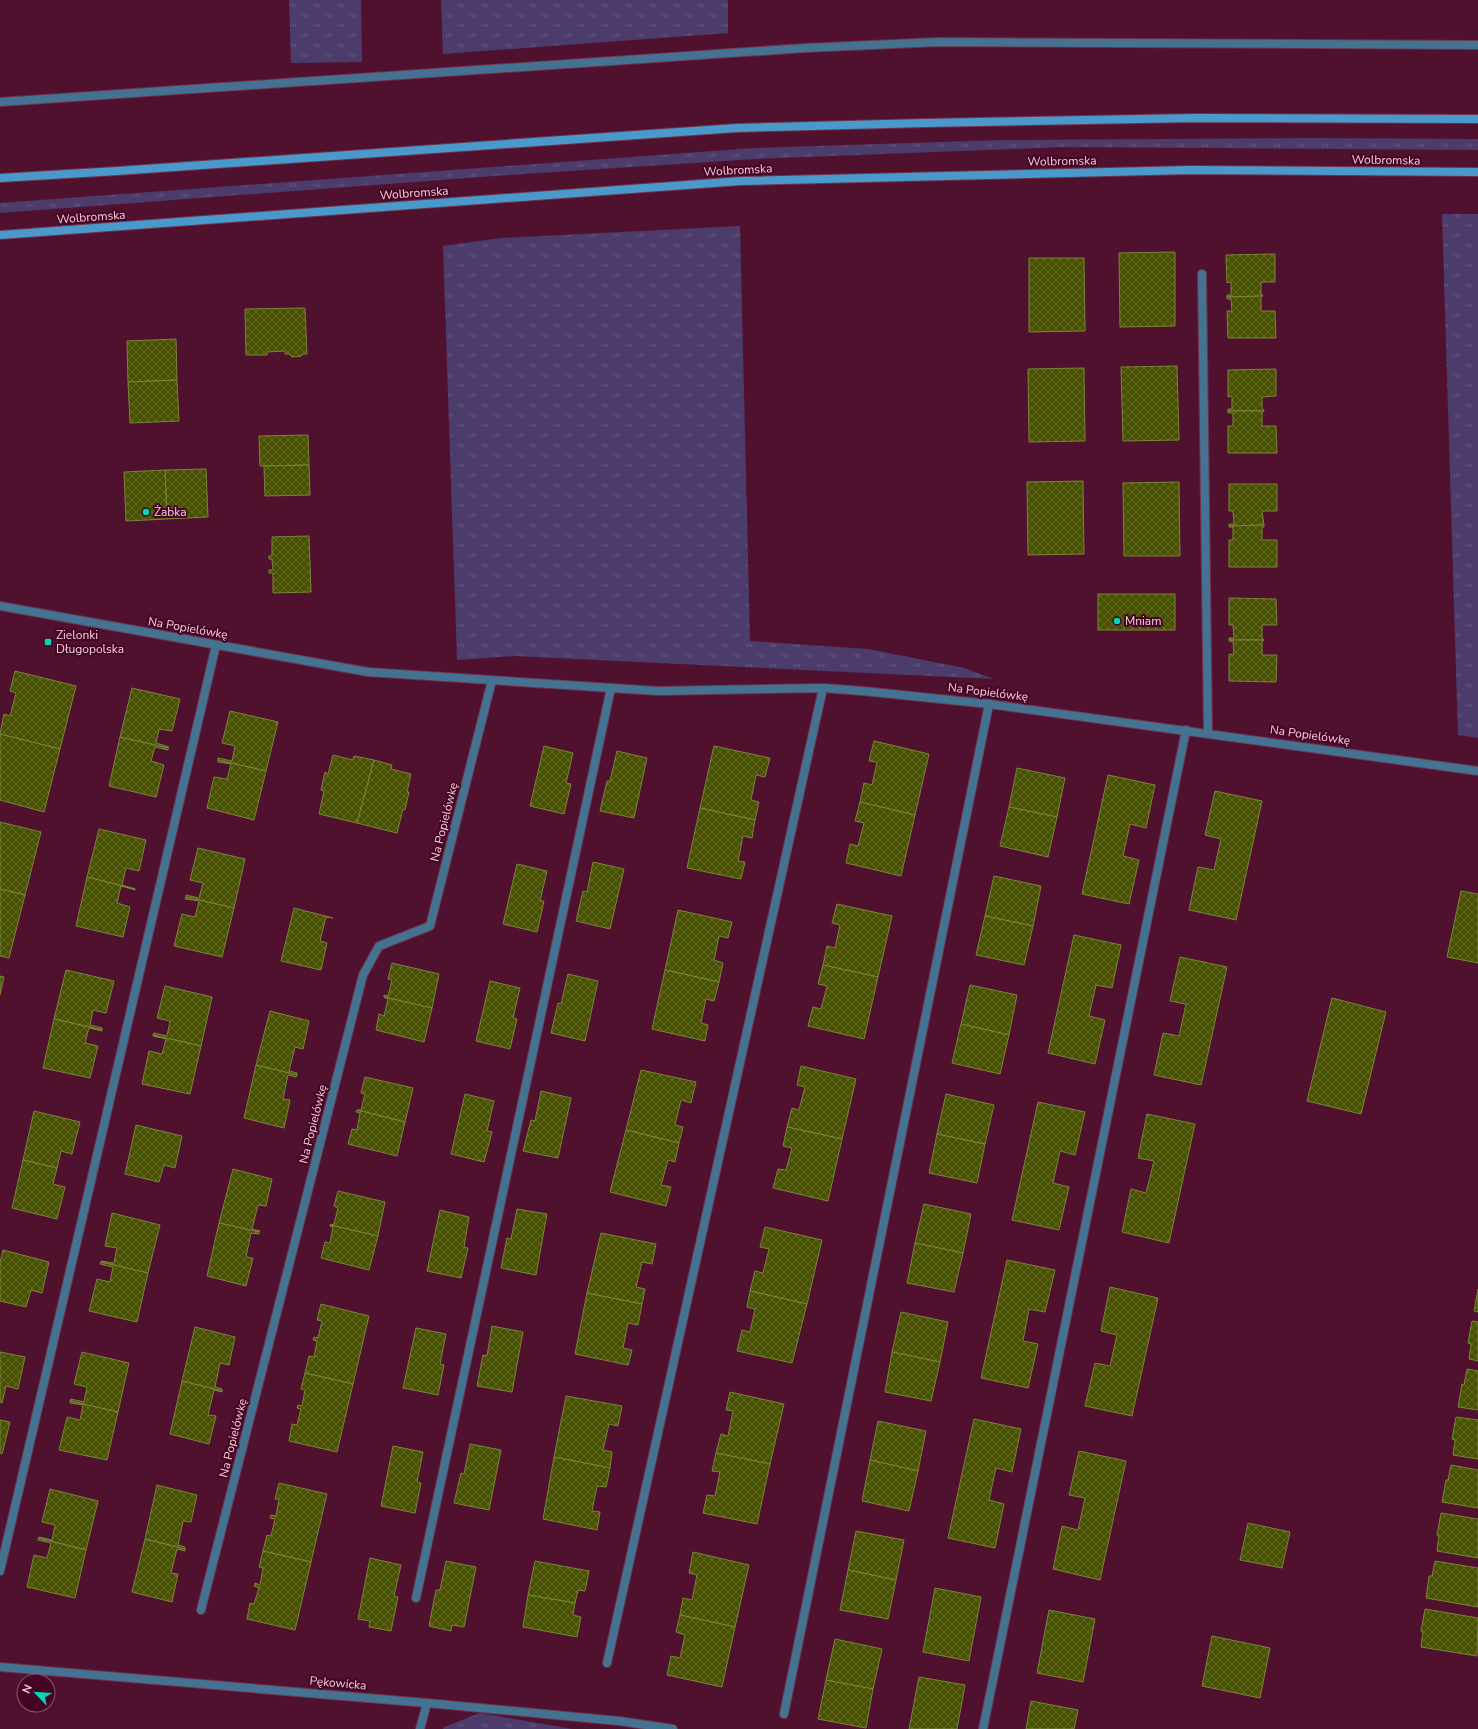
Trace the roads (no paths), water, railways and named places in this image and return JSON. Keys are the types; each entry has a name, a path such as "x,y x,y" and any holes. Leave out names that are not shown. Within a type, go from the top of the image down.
{"main road":[{"path":"0,178 737,128 1194,118 1478,119"},
{"name":"Wolbromska","path":"0,235 740,180 1190,170 1478,172"}],"street":[{"path":"0,102 805,48 938,42 1478,45"},
{"path":"1202,274 1208,733"},
{"name":"Na Popielówkę","path":"0,606 368,672 658,691 823,688 989,704 1478,771"},
{"path":"0,1571 216,645"},
{"name":"Na Popielówkę","path":"202,1610 363,975 379,946 430,926 492,680"},
{"path":"416,1598 611,688"},
{"path":"607,1663 823,688"},
{"path":"784,1714 989,704"},
{"path":"983,1729 1186,730"},
{"name":"Pękowicka","path":"0,1667 427,1703 620,1721 673,1729"},
{"path":"420,1729 427,1703"}],"place":[{"name":"Żabka","path":"146,512"},
{"name":"Mniam","path":"1117,621"},
{"name":"Zielonki Długopolska","path":"48,642"}]}
